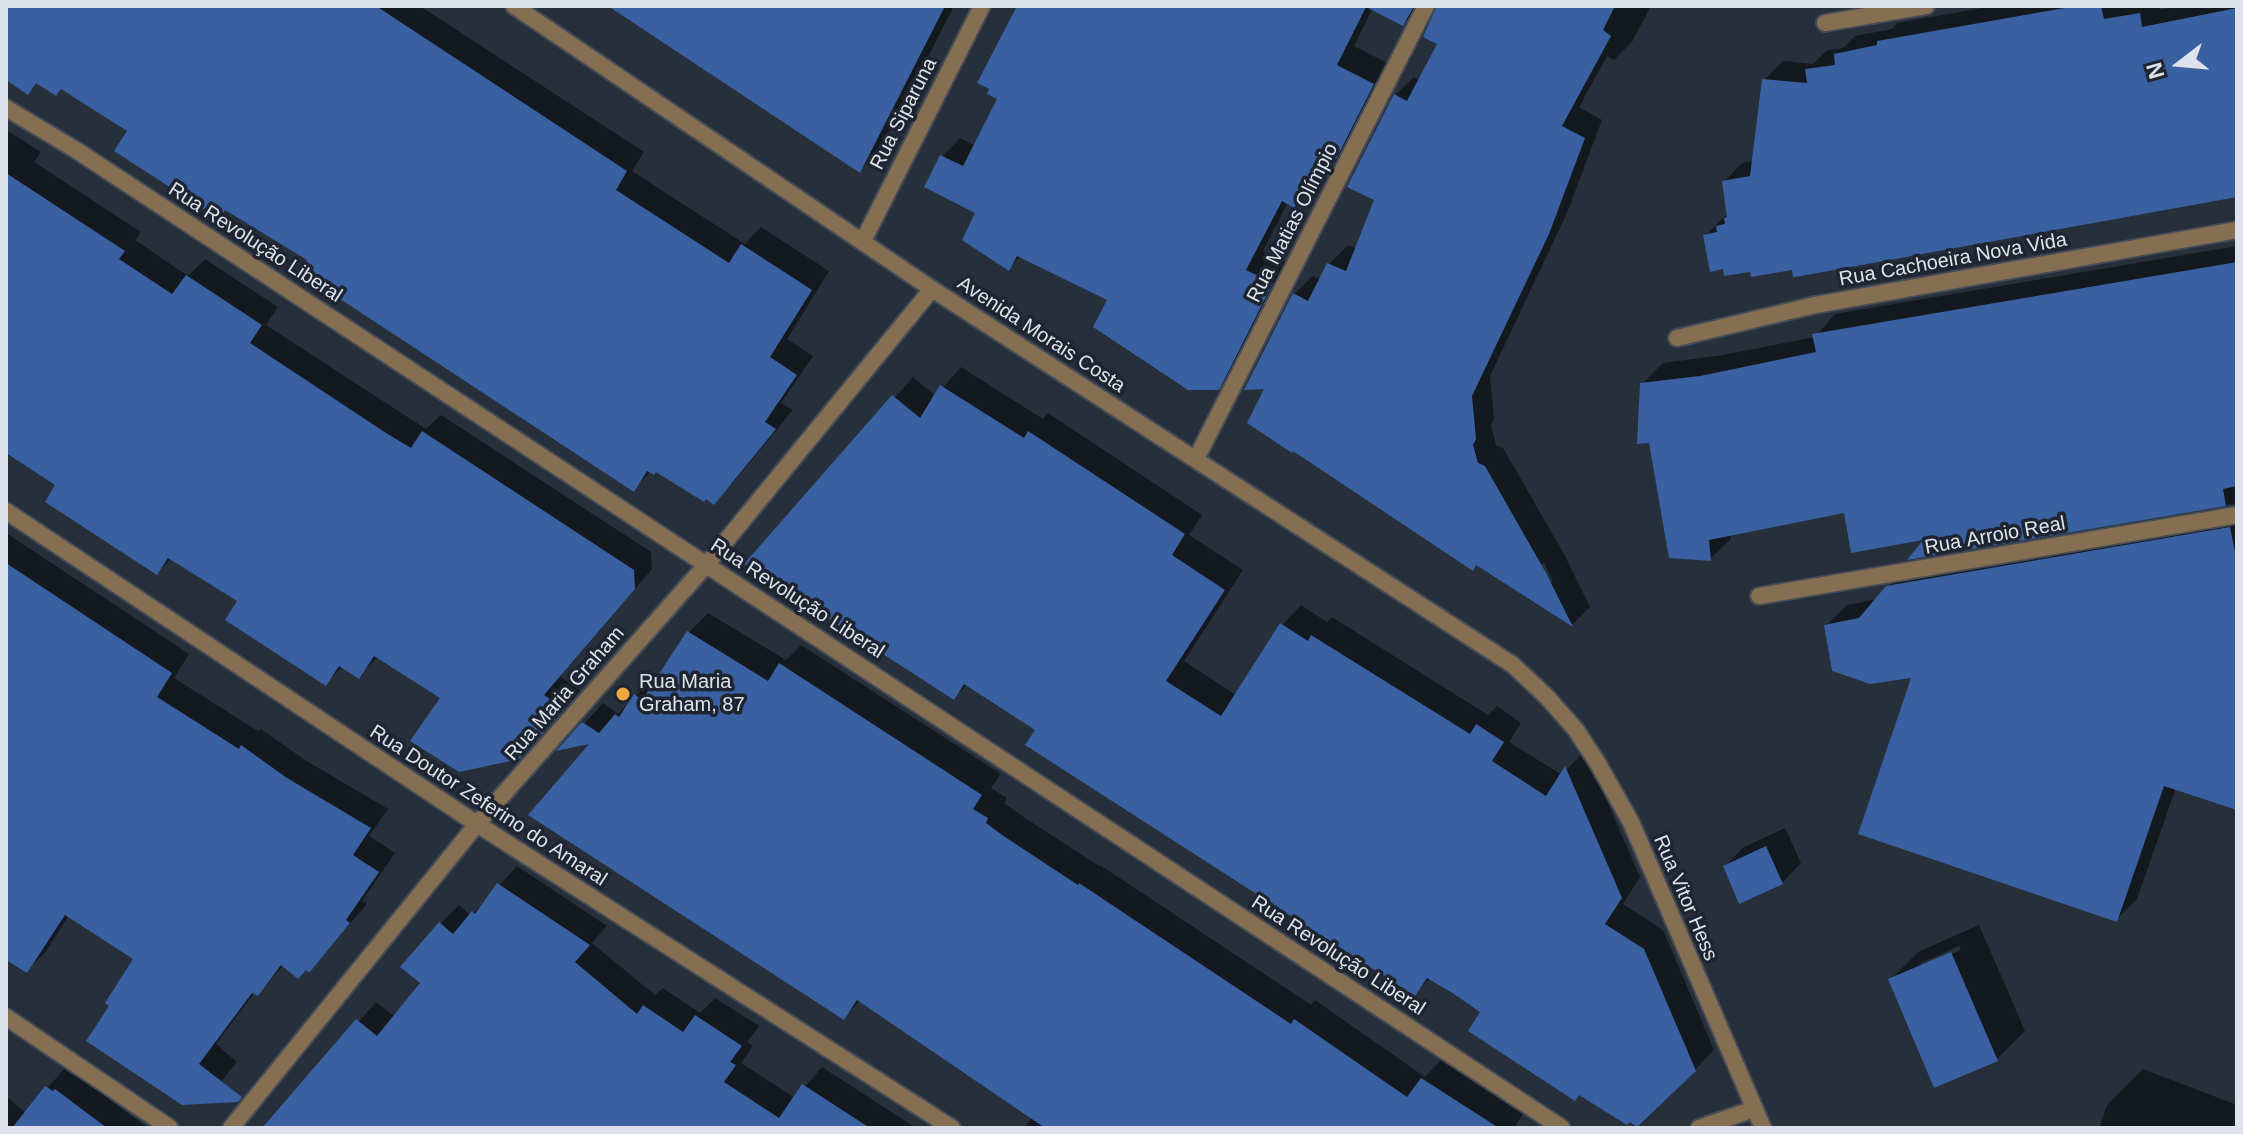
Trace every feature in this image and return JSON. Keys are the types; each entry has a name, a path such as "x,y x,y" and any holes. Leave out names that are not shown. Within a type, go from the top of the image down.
{"street":[{"name":"Avenida Morais Costa","path":"514,6 532,11 932,289 1513,665 1547,697"},
{"name":"Rua Siparuna","path":"863,241 982,6"},
{"name":"Rua Matias Olímpio","path":"1196,459 1426,6"},
{"path":"1825,23 1926,6"},
{"name":"Rua Revolução Liberal","path":"6,108 76,150 1562,1128"},
{"name":"Rua Cachoeira Nova Vida","path":"1677,338 1815,305 2237,230"},
{"name":"Rua Maria Graham","path":"231,1128 477,824 707,564 932,289"},
{"name":"Rua Doutor Zeferino do Amaral","path":"6,511 477,824 952,1128"},
{"name":"Rua Arroio Real","path":"1759,596 2237,515"},
{"name":"Rua Vitor Hess","path":"1547,697 1576,730 1631,822 1763,1128"},
{"path":"6,1017 170,1128"},
{"path":"1699,1128 1754,1109"}],"building":[{"path":"6,6 376,6 627,171 616,190 729,263 741,244 812,290 770,357 797,375 765,422 776,429 714,505 656,472 654,475 647,471 634,492 299,272 307,260 225,210 219,219 114,151 127,131 61,89 56,96 36,83 28,95 6,80"},
{"path":"608,6 945,6 860,173"},
{"path":"1017,6 1414,6 1403,26 1366,7 1337,65 1374,84 1327,177 1314,170 1294,208 1282,201 1246,270 1273,283 1219,390 1188,390 1093,327 1107,300 1017,256 1009,271 962,240 975,213 924,187 940,155 963,166 997,99 987,94 989,89 977,83"},
{"path":"1437,6 1615,6 1603,30 1611,36 1562,126 1585,138 1549,234 1472,396 1476,439 1473,445 1478,463 1485,466 1573,627 1476,565 1473,571 1247,423 1264,389 1244,390 1293,293 1308,301 1327,263 1346,271 1374,200 1347,187 1394,94 1407,101 1437,44 1423,37"},
{"path":"2076,6 2101,6 2104,19 2140,13 2142,27 2237,8 2237,197 1801,276 1793,277 1792,270 1751,277 1750,272 1724,276 1723,269 1710,272 1703,235 1717,232 1716,226 1725,224 1724,218 1727,217 1722,181 1750,176 1762,79 1807,83 1805,69 1835,65 1834,54 1877,45 1877,41"},
{"path":"6,173 125,251 119,259 172,294 186,275 262,325 250,343 386,433 411,448 422,431 634,570 635,589 544,695 564,709 520,759 459,772 410,741 440,698 374,656 359,679 339,666 326,686 225,620 237,601 168,558 157,575 45,502 55,485 6,453"},
{"path":"2237,262 2237,486 2223,489 2226,506 1907,560 1923,540 1851,553 1844,513 1709,540 1711,561 1669,558 1649,443 1637,444 1640,383 1700,376 1816,352 1812,334"},
{"path":"940,385 1024,438 1028,431 1185,534 1172,555 1225,590 1166,681 1221,716 1280,623 1308,641 1311,635 1470,734 1476,724 1504,742 1492,761 1546,796 1565,766 1622,898 1605,924 1644,949 1696,1071 1637,1127 1630,1122 1627,1125 1579,1095 1575,1101 1468,1031 1480,1012 1454,994 1427,978 1415,996 1025,745 1035,730 964,684 954,700 744,564 892,395 920,418"},
{"path":"2230,527 2237,562 2237,810 2164,786 2117,922 1858,834 1911,678 1870,684 1832,671 1824,625 1859,618 1886,586"},
{"path":"6,563 172,673 157,697 239,749 241,745 287,778 371,828 353,855 379,872 346,920 350,923 309,973 306,970 298,979 281,965 258,996 252,993 199,1064 242,1097 238,1102 182,1105 86,1041 109,1006 105,1003 133,959 65,915 27,973 6,960"},
{"path":"687,631 768,681 779,663 982,795 973,809 988,818 986,823 1005,837 1291,1024 1294,1019 1407,1097 1421,1078 1499,1128 1045,1128 857,1000 844,1020 528,815 589,744 556,751 582,722 599,733 615,714 619,717 634,694 642,700"},
{"path":"1766,846 1783,884 1739,904 1723,866"},
{"path":"497,883 590,945 575,962 637,1014 643,1005 683,1032 695,1015 742,1046 730,1062 736,1065 724,1082 779,1118 802,1084 870,1128 262,1128 356,1019 377,1036 420,983 400,967 439,922 453,934 472,911 475,914"},
{"path":"1951,952 1998,1061 1934,1088 1888,979"},
{"path":"45,1086 53,1091 55,1089 107,1128 12,1128"}],"place":[{"name":"Rua Maria Graham, 87","path":"623,694"}]}
